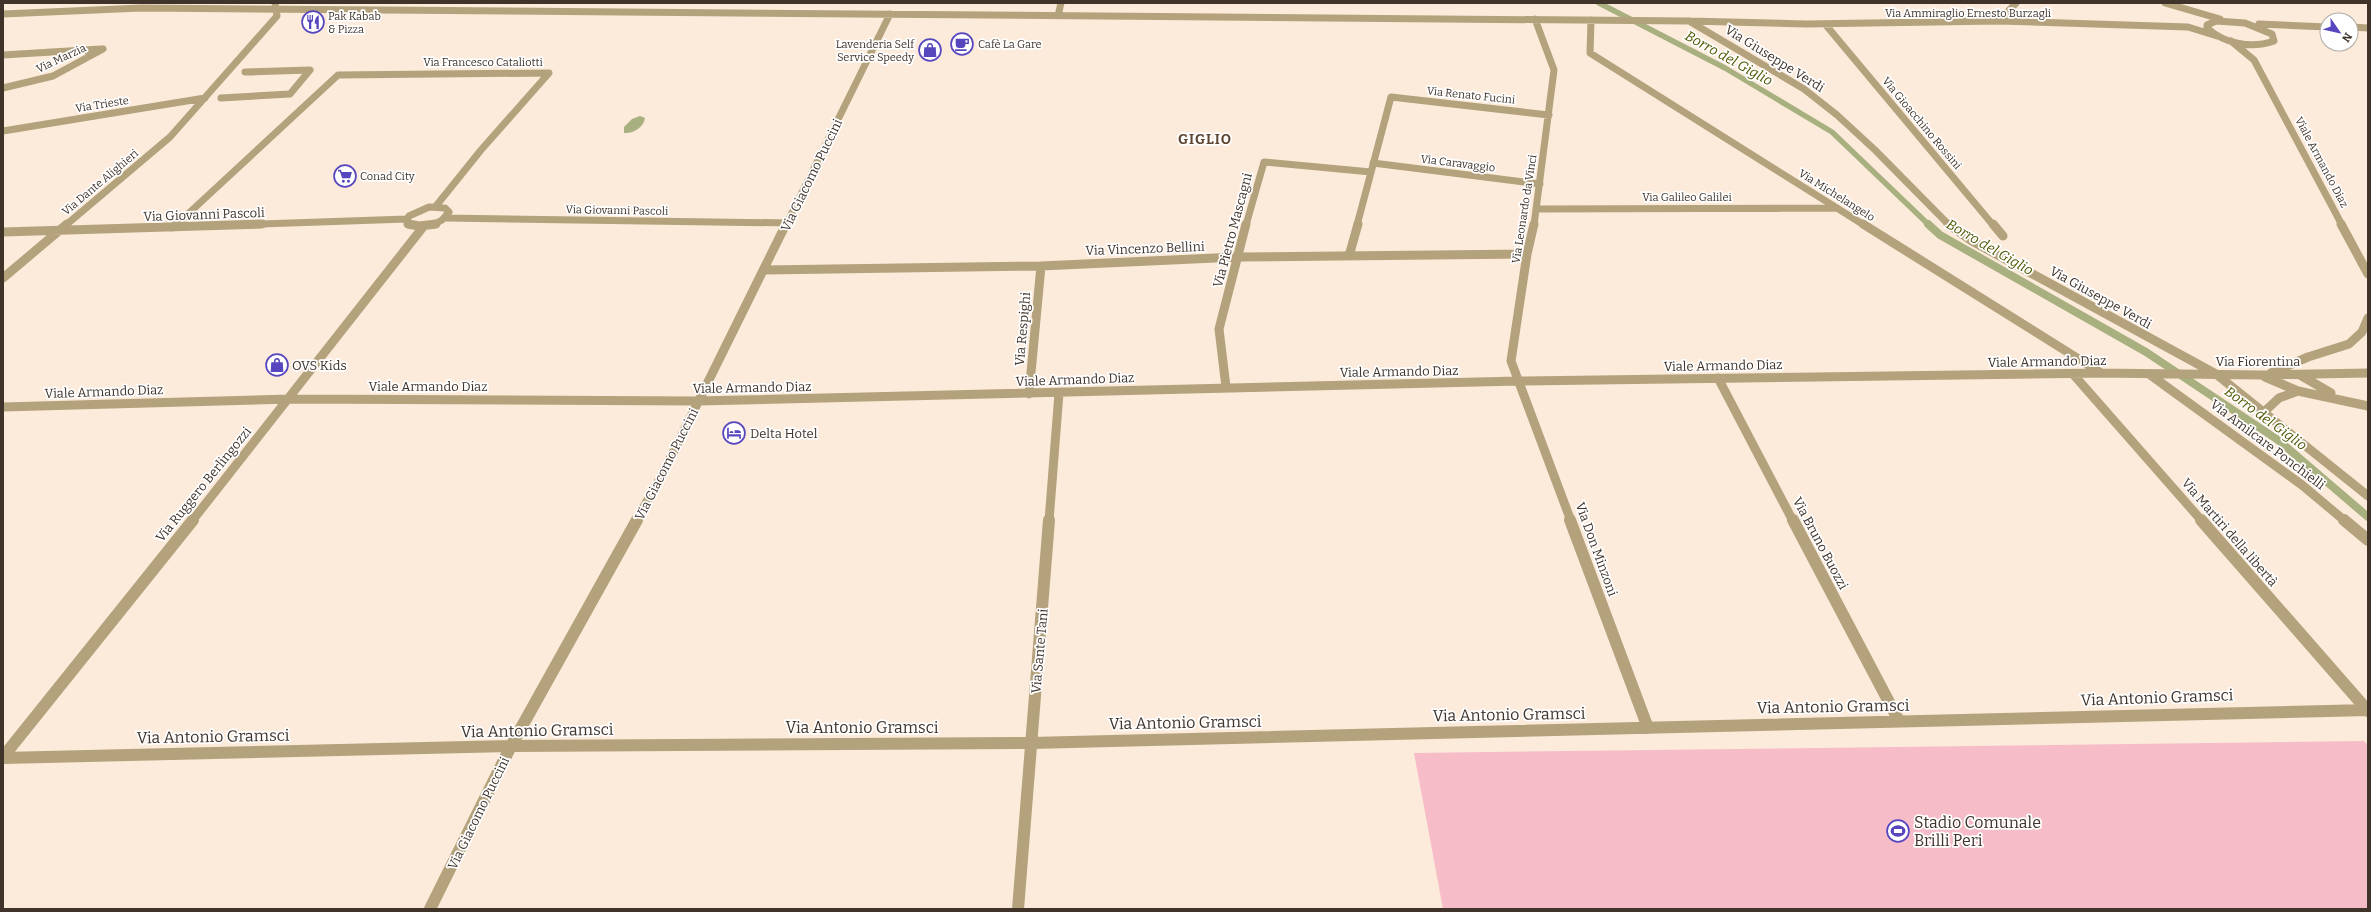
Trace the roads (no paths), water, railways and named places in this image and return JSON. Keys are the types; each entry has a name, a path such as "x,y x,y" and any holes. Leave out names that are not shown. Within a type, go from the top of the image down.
{"street":[{"path":"1058,16 1061,3"},
{"path":"1999,21 2016,3"},
{"name":"Via Ammiraglio Ernesto Burzagli","path":"2165,3 2224,20 2245,23 2319,27"},
{"name":"Via Ammiraglio Ernesto Burzagli","path":"3,14 140,5 1058,16 1535,19 1825,24 1999,21 2188,27 2232,41 2253,44 2270,44 2281,35 2314,27"},
{"name":"Via Dante Alighieri","path":"3,278 170,137 278,16 276,6"},
{"name":"Via Giacomo Puccini","path":"430,909 511,746 662,475 788,223 890,14"},
{"name":"Via Leonardo da Vinci","path":"1519,381 1511,361 1527,254 1537,209 1554,70 1535,19"},
{"name":"Via Michelangelo","path":"1591,20 1590,53 2101,373"},
{"path":"2217,36 2208,28 2207,25 2216,21 2224,20"},
{"name":"Via Giuseppe Verdi","path":"1689,21 1804,89 1837,115 1875,150 1944,221 1972,241 2216,374 2368,496"},
{"name":"Via Ammiraglio Ernesto Burzagli","path":"2245,23 2281,35"},
{"name":"Via Gioacchino Rossini","path":"1825,24 2003,236"},
{"name":"Viale Armando Diaz","path":"2232,41 2254,60 2368,274"},
{"name":"Viale Armando Diaz","path":"2253,44 2254,60"},
{"name":"Via Marzia","path":"3,55 103,49 53,76 3,88"},
{"path":"221,98 290,94 310,70 245,72"},
{"name":"Via Francesco Cataliotti","path":"173,227 338,75 549,73 481,150 436,206"},
{"name":"Via Renato Fucini","path":"1372,168 1391,97 1549,115"},
{"name":"Via Trieste","path":"3,131 206,98"},
{"name":"Via Pietro Mascagni","path":"1226,387 1219,329 1237,257 1264,162 1372,168"},
{"path":"1349,256 1372,168"},
{"name":"Via Caravaggio","path":"1372,168 1540,184"},
{"path":"436,206 448,210 446,218"},
{"name":"Via Giovanni Pascoli","path":"3,232 59,232 406,219 417,210 436,206"},
{"name":"Via Galileo Galilei","path":"1537,209 1837,208"},
{"name":"Via Giovanni Pascoli","path":"406,219 408,224 423,226 436,224 446,218 788,223"},
{"name":"Via Ruggero Berlingozzi","path":"3,758 290,399 423,226"},
{"name":"Via Vincenzo Bellini","path":"764,270 1041,266 1237,257 1527,254"},
{"name":"Via Respighi","path":"1028,394 1041,266"},
{"path":"2264,375 2308,357 2349,344 2365,334 2368,318"},
{"name":"Via Fiorentina","path":"2149,374 2300,375 2368,372"},
{"name":"Viale Armando Diaz","path":"3,407 290,399 698,401 1519,381 2101,373 2149,374"},
{"name":"Via Martiri della libertà","path":"2073,374 2368,710"},
{"name":"Via Amilcare Ponchielli","path":"2149,374 2302,485 2368,540"},
{"path":"2264,375 2298,391 2354,402"},
{"path":"2300,375 2322,390 2368,406"},
{"name":"Via Bruno Buozzi","path":"1718,378 1899,721"},
{"name":"Via Don Minzoni","path":"1519,381 1648,728"},
{"path":"2264,412 2279,398 2298,391"},
{"name":"Via Sante Tani","path":"1018,909 1059,393"},
{"name":"Via Antonio Gramsci","path":"3,758 511,746 1031,743 2368,710"}],"waterway":[{"name":"Borro del Giglio","path":"1599,3 1725,68 1832,132 1929,225"},
{"name":"Borro del Giglio","path":"1928,224 1940,235 2146,352 2278,440 2368,517"}],"place":[{"name":"Pak Kabab & Pizza","path":"313,22"},
{"name":"Cafè La Gare","path":"962,44"},
{"name":"Lavenderia Self Service Speedy","path":"930,50"},
{"name":"Conad City","path":"345,176"},
{"name":"OVS Kids","path":"277,365"},
{"name":"Delta Hotel","path":"734,433"},
{"name":"Stadio Comunale Brilli Peri","path":"1898,831"}],"district":[{"name":"GIGLIO","path":"1205,139"}]}
